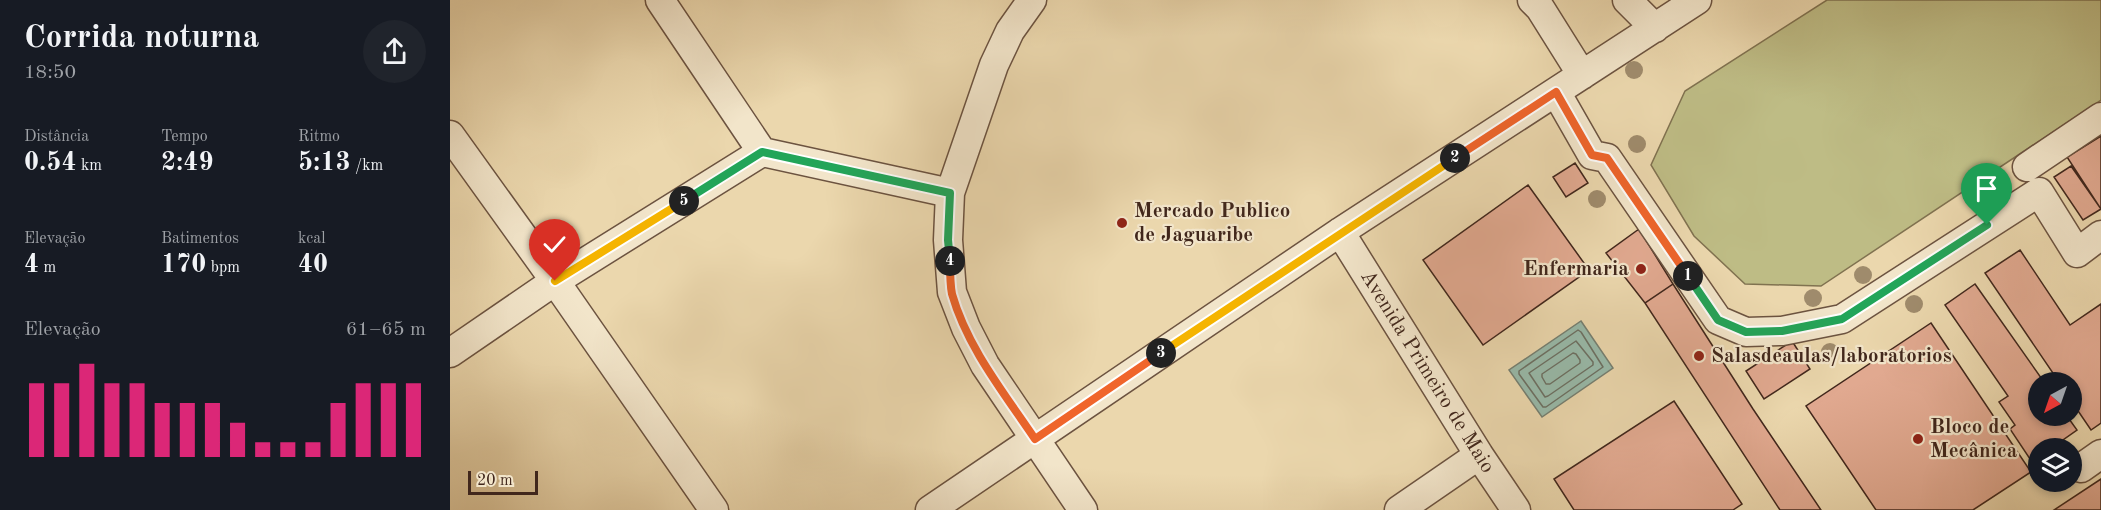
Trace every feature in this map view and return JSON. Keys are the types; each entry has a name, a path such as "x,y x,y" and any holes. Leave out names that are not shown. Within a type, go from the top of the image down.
{"street":[{"path":"660,0 762,152 950,193"},
{"path":"1032,0 1010,31 994,65 950,193 948,240 952,292 966,328 985,365 1083,510"},
{"path":"1532,0 1582,75"},
{"path":"1627,0 1655,28"},
{"path":"930,510 1340,232 1697,0"},
{"path":"1556,92 1592,155 1607,158 1718,320 1746,332 1782,331 1842,319 2039,192 2077,252 2101,235"},
{"path":"2027,167 2101,117"},
{"path":"450,135 555,281 714,510"},
{"path":"450,352 555,281 762,152"},
{"name":"Avenida Primeiro de Maio","path":"1340,232 1479,455 1516,510"},
{"path":"1399,510 1479,455"}],"shaded area":[{"path":"1827,0 2101,0 2101,100 1821,286 1745,284 1694,236 1651,165 1685,91"}],"water":[{"path":"1581,321 1613,368 1542,417 1509,370"}],"building":[{"path":"2101,136 2101,209 2067,157"},
{"path":"1575,163 1588,183 1566,197 1553,177"},
{"path":"2071,166 2101,209 2083,220 2054,177"},
{"path":"1528,185 1589,270 1483,345 1423,260"},
{"name":"Enfermaria","path":"1639,229 1673,284 1645,303 1606,253"},
{"path":"2020,250 2070,325 2101,304 2101,423 2091,430 2082,417 2082,372 2052,372 1985,273"},
{"name":"Salasdeaulas/laboratorios","path":"1673,284 1821,510 1780,510 1645,303"},
{"path":"1975,284 2037,372 2028,372 2028,426 2074,426 2077,430 2066,438 2028,438 2028,456 2010,429 2015,425 1999,402 2008,396 1945,305"},
{"name":"Bloco de Mecânica","path":"1931,323 2028,468 2028,474 1973,510 1876,510 1806,406"},
{"path":"1792,341 1810,369 1764,399 1746,371"},
{"path":"1674,401 1742,504 1733,510 1574,510 1554,479"},
{"path":"2101,479 2101,510 2054,510 2082,492"}],"place":[{"name":"Mercado Publico de Jaguaribe","path":"1122,223"},
{"name":"Enfermaria","path":"1641,269"},
{"name":"Salasdeaulas/laboratorios","path":"1699,356"},
{"name":"Bloco de Mecânica","path":"1918,439"}],"route":[{"path":"555,281 762,152 950,193 948,240 952,292 966,328 985,365 1035,439 1340,232 1556,92 1592,155 1607,158 1718,320 1746,332 1782,331 1842,319 1987,225"}]}
